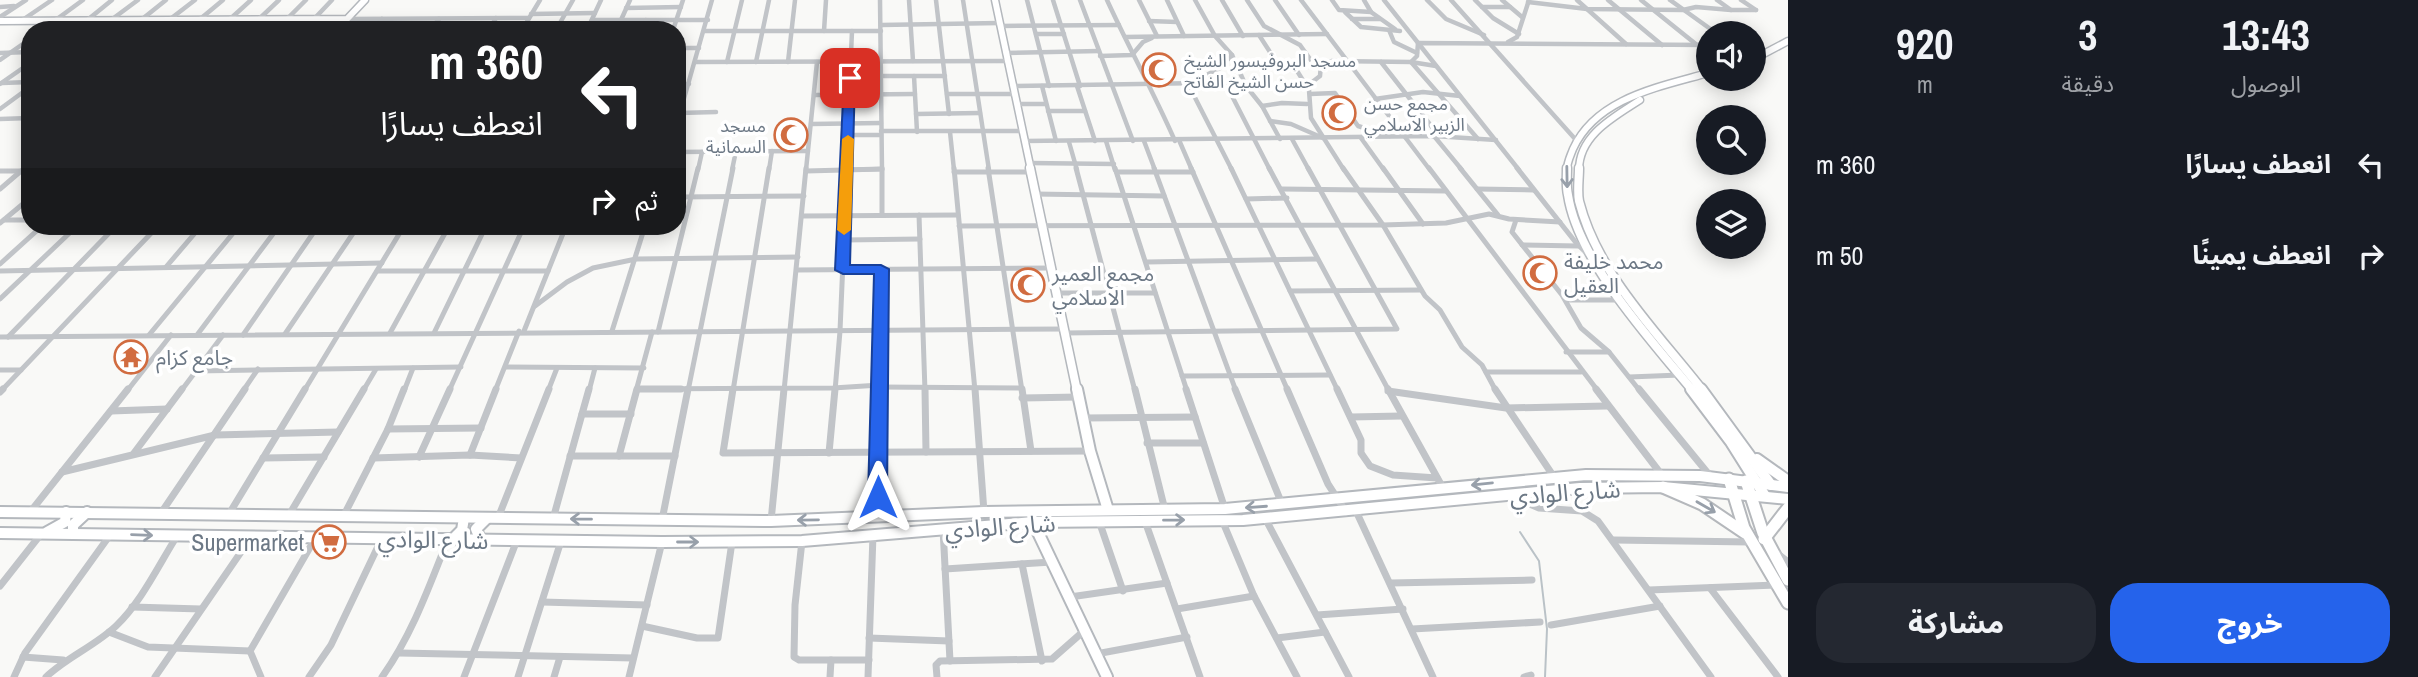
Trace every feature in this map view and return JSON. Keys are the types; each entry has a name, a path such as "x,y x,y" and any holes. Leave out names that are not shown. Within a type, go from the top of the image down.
{"main road":[{"path":"0,19 348,19 365,0"},
{"path":"995,0 1090,451 1108,510"},
{"path":"1766,53 1788,41"},
{"path":"1766,58 1788,48"},
{"path":"1696,79 1656,87 1595,119 1576,141 1566,169 1569,205 1593,259 1621,300 1731,441 1752,482 1765,496"},
{"path":"1629,101 1607,118 1584,144 1577,167 1580,206 1596,250 1612,277 1784,499"},
{"path":"1569,205 1580,206"},
{"path":"1750,454 1788,481"},
{"name":"شارع الوادي","path":"0,533 561,541 802,541 1033,522 1145,521 1554,477 1661,474 1711,477 1788,487"},
{"path":"1729,479 1731,492 1748,537 1782,583"},
{"path":"1752,482 1749,495 1788,603"},
{"path":"1663,487 1702,504 1748,537"},
{"name":"شارع الوادي","path":"0,512 771,521 984,512 1165,510 1265,518 1580,488 1663,487 1784,499"},
{"path":"1382,494 1390,507"},
{"path":"1765,541 1777,516 1788,508"},
{"path":"44,532 65,522 66,512"},
{"path":"73,533 73,525 87,512"},
{"path":"451,539 461,530 464,518"},
{"path":"480,539 475,529 493,518"},
{"path":"1033,522 1107,677"}],"street":[{"path":"0,19 26,0"},
{"path":"21,21 52,0"},
{"path":"55,21 83,0"},
{"path":"83,21 111,0"},
{"path":"113,20 138,0"},
{"path":"143,20 166,0"},
{"path":"172,20 195,0"},
{"path":"202,20 223,0"},
{"path":"229,20 251,0"},
{"path":"258,20 279,0"},
{"path":"287,19 306,0"},
{"path":"314,19 332,0"},
{"path":"527,21 540,0"},
{"path":"561,21 573,0"},
{"path":"601,0 592,20 708,20"},
{"path":"621,20 630,0"},
{"path":"653,8 656,0"},
{"path":"677,20 683,0"},
{"path":"686,93 712,0"},
{"path":"727,62 742,0"},
{"path":"756,62 769,0"},
{"path":"788,62 795,0"},
{"path":"824,31 826,0"},
{"path":"880,0 882,215"},
{"path":"909,0 913,61"},
{"path":"936,0 949,114"},
{"path":"963,0 1031,451"},
{"path":"1027,0 1049,86"},
{"path":"1053,0 1071,53 1095,141"},
{"path":"1080,0 1133,141"},
{"path":"1107,0 1132,55 1151,86 1194,172 1279,376 1328,484 1338,500 1351,511 1391,583 1433,677"},
{"path":"1139,0 1157,36"},
{"path":"1167,0 1184,36"},
{"path":"1195,0 1215,36 1232,55 1246,86 1262,106 1280,139"},
{"path":"1222,0 1244,36"},
{"path":"1247,0 1264,26 1300,46 1315,66"},
{"path":"1275,0 1299,35"},
{"path":"1301,0 1661,474"},
{"path":"1332,0 1335,8 1345,12 1371,12"},
{"path":"1364,0 1371,12 1400,31"},
{"path":"1384,0 1578,246 1593,259"},
{"path":"1427,0 1442,16 1484,35"},
{"path":"1451,0 1576,141"},
{"path":"1475,0 1519,34"},
{"path":"1502,0 1522,17"},
{"path":"1577,0 1626,44"},
{"path":"1608,0 1662,45"},
{"path":"1641,0 1696,44"},
{"path":"1670,0 1699,21"},
{"path":"1689,0 1696,7"},
{"path":"1715,0 1731,10"},
{"path":"1506,43 1519,34 1529,1 1587,9 1684,10 1696,7 1756,11 1741,0"},
{"path":"0,7 16,6"},
{"path":"626,8 681,7"},
{"path":"1482,7 1510,7"},
{"path":"1345,12 1361,27 1410,34"},
{"path":"348,19 496,18 595,13"},
{"path":"1352,19 1380,19"},
{"path":"1149,21 1177,22"},
{"path":"704,31 852,31 911,24 1119,25"},
{"path":"1389,30 1394,43 1417,53"},
{"path":"829,453 840,331 852,31"},
{"path":"1036,34 1064,34"},
{"path":"1125,37 1326,34"},
{"path":"1259,35 1279,66"},
{"path":"1132,55 1143,42 1157,36"},
{"path":"1411,62 1417,53 1418,43"},
{"path":"1418,43 1696,45"},
{"path":"0,60 21,45"},
{"path":"686,48 699,48"},
{"path":"0,53 21,51"},
{"path":"695,62 972,61 1040,53 1132,55"},
{"path":"1188,84 1220,68 1232,55"},
{"path":"1237,66 1315,66 1332,61 1347,61 1411,62 1436,66"},
{"path":"771,521 817,62"},
{"path":"1381,62 1499,216"},
{"path":"1411,62 1478,139"},
{"path":"1307,86 1320,76 1321,64"},
{"path":"1294,66 1310,94 1307,104 1311,118 1383,225 1426,299 1440,310 1462,347 1486,372 1506,408 1554,477"},
{"path":"1,83 21,69"},
{"path":"881,76 945,76"},
{"path":"914,76 917,132"},
{"path":"1,83 21,82"},
{"path":"1188,84 1361,440 1361,453 1370,466 1393,475 1437,478"},
{"path":"1042,86 1056,141"},
{"path":"947,94 977,94 1042,86 1246,86"},
{"path":"1310,94 1335,93 1358,126 1396,138"},
{"path":"1375,99 1405,94 1440,93 1460,96"},
{"path":"0,109 21,94"},
{"path":"814,95 915,94"},
{"path":"1232,96 1333,291 1443,488"},
{"path":"1262,106 1282,103 1307,104"},
{"path":"1017,104 1046,104"},
{"path":"1048,111 1085,111"},
{"path":"686,113 716,112"},
{"path":"916,114 980,114"},
{"path":"0,119 21,118"},
{"path":"1270,121 1290,124 1325,139"},
{"path":"811,124 881,123"},
{"path":"1363,138 1366,130"},
{"path":"848,135 1023,131"},
{"path":"950,132 970,330 984,512"},
{"path":"1025,141 1436,136 1496,140"},
{"path":"1363,138 1423,224"},
{"path":"0,337 522,331 1014,330 1119,333 1398,329 1292,139"},
{"path":"1107,141 1147,262 1223,514 1255,596 1297,677"},
{"path":"1144,141 1230,376 1283,505"},
{"path":"1069,142 1111,294 1165,510"},
{"path":"772,151 723,453 1090,451"},
{"path":"686,152 808,151"},
{"path":"686,219 702,152"},
{"path":"662,520 736,152"},
{"path":"954,172 1114,164"},
{"path":"806,170 882,169"},
{"path":"0,171 21,171"},
{"path":"0,189 21,171"},
{"path":"1117,172 1194,172"},
{"path":"1282,189 1446,191"},
{"path":"1477,189 1534,190"},
{"path":"1035,194 1164,196"},
{"path":"686,197 804,196"},
{"path":"1246,199 1287,198"},
{"path":"1,221 21,205"},
{"path":"959,226 1341,226 1467,221 1486,214 1560,222"},
{"path":"919,215 925,330 926,452"},
{"path":"802,216 958,215"},
{"path":"1516,219 1512,232 1566,300 1581,328 1609,352 1711,477"},
{"path":"1,221 21,220"},
{"path":"0,264 32,235"},
{"path":"0,299 67,235"},
{"path":"8,337 107,235"},
{"path":"0,392 149,235"},
{"path":"166,267 193,235"},
{"path":"149,335 232,235"},
{"path":"197,335 272,235"},
{"path":"243,335 312,235"},
{"path":"285,334 352,235"},
{"path":"228,515 399,235"},
{"path":"390,333 444,235"},
{"path":"433,333 482,235"},
{"path":"419,457 520,235"},
{"path":"470,455 535,306 562,235"},
{"path":"612,331 643,235"},
{"path":"619,456 682,235"},
{"path":"844,240 920,239"},
{"path":"1522,245 1578,246"},
{"path":"535,306 567,282 593,268 636,259 798,257"},
{"path":"1147,262 1317,259"},
{"path":"0,271 382,263"},
{"path":"797,270 1051,268"},
{"path":"877,518 881,269"},
{"path":"377,271 548,271"},
{"path":"1290,291 1421,290"},
{"path":"1057,293 1155,293"},
{"path":"1566,300 1621,300"},
{"path":"30,512 172,335"},
{"path":"134,453 223,335"},
{"path":"1566,352 1609,352"},
{"path":"195,371 461,367"},
{"path":"344,515 388,429 413,368"},
{"path":"506,368 644,368"},
{"path":"493,518 521,458 556,368"},
{"path":"553,519 595,368"},
{"path":"160,513 258,369"},
{"path":"289,515 376,369"},
{"path":"0,370 21,370"},
{"path":"1486,372 1581,372"},
{"path":"1182,376 1330,375"},
{"path":"1629,377 1680,375"},
{"path":"638,389 735,390 880,386 1020,388"},
{"path":"1388,391 1506,408 1607,406"},
{"path":"1022,398 1079,397"},
{"path":"111,411 167,409"},
{"path":"583,414 631,414"},
{"path":"1350,417 1401,416"},
{"path":"1083,418 1195,417"},
{"path":"388,429 481,428"},
{"path":"62,472 215,435 338,432"},
{"path":"1147,443 1203,443"},
{"path":"373,458 470,455 521,458"},
{"path":"570,456 676,456"},
{"path":"263,458 324,457"},
{"path":"1509,496 1539,508 1568,508 1590,514 1614,540 1711,677"},
{"path":"1265,518 1349,677"},
{"path":"1099,521 1123,591"},
{"path":"1145,521 1200,677"},
{"path":"943,529 950,661"},
{"path":"0,586 44,532"},
{"path":"14,677 23,657 111,534"},
{"path":"869,677 873,535"},
{"path":"46,677 64,660 109,632 132,607 177,536"},
{"path":"155,677 252,536"},
{"path":"250,651 316,537"},
{"path":"1614,540 1748,537"},
{"path":"309,677 331,645 382,538"},
{"path":"382,677 400,653 451,539"},
{"path":"464,677 517,540"},
{"path":"518,677 561,541"},
{"path":"802,541 795,605 794,657 799,660 869,660"},
{"path":"1765,541 1788,562"},
{"path":"628,677 662,542"},
{"path":"642,626 697,638 718,638 732,542"},
{"path":"945,569 1052,562"},
{"path":"1022,564 1042,661"},
{"path":"1391,583 1532,580"},
{"path":"1070,597 1167,583"},
{"path":"1649,590 1782,583"},
{"path":"1710,588 1778,677"},
{"path":"1177,608 1255,596"},
{"path":"542,602 647,605"},
{"path":"1551,625 1660,606"},
{"path":"132,607 201,609"},
{"path":"1317,615 1403,609"},
{"path":"1412,629 1540,622"},
{"path":"937,677 938,662 1052,659 1085,630"},
{"path":"109,632 148,648 250,651"},
{"path":"1277,638 1325,632"},
{"path":"1096,654 1187,637"},
{"path":"869,638 949,642"},
{"path":"250,651 261,677"},
{"path":"400,653 634,658"},
{"path":"23,657 64,660"},
{"path":"554,677 560,657"},
{"path":"830,677 831,660"}],"waterway":[{"path":"1520,532 1539,561 1547,629 1545,677"}],"slow traffic":[{"path":"844,230 848,139"}],"place":[{"name":"مسجد البروفيسور الشيخ حسن الشيخ الفاتح","path":"1159,70"},
{"name":"مجمع حسن الزبير الاسلامي","path":"1339,113"},
{"name":"مسجد السمانية","path":"791,135"},
{"name":"محمد خليفة العقيل","path":"1540,273"},
{"name":"مجمع العمير الاسلامي","path":"1028,285"},
{"name":"جامع كزام","path":"131,357"},
{"name":"Supermarket","path":"329,542"}],"route":[{"path":"850,78 843,270 881,269 878,497"}]}
